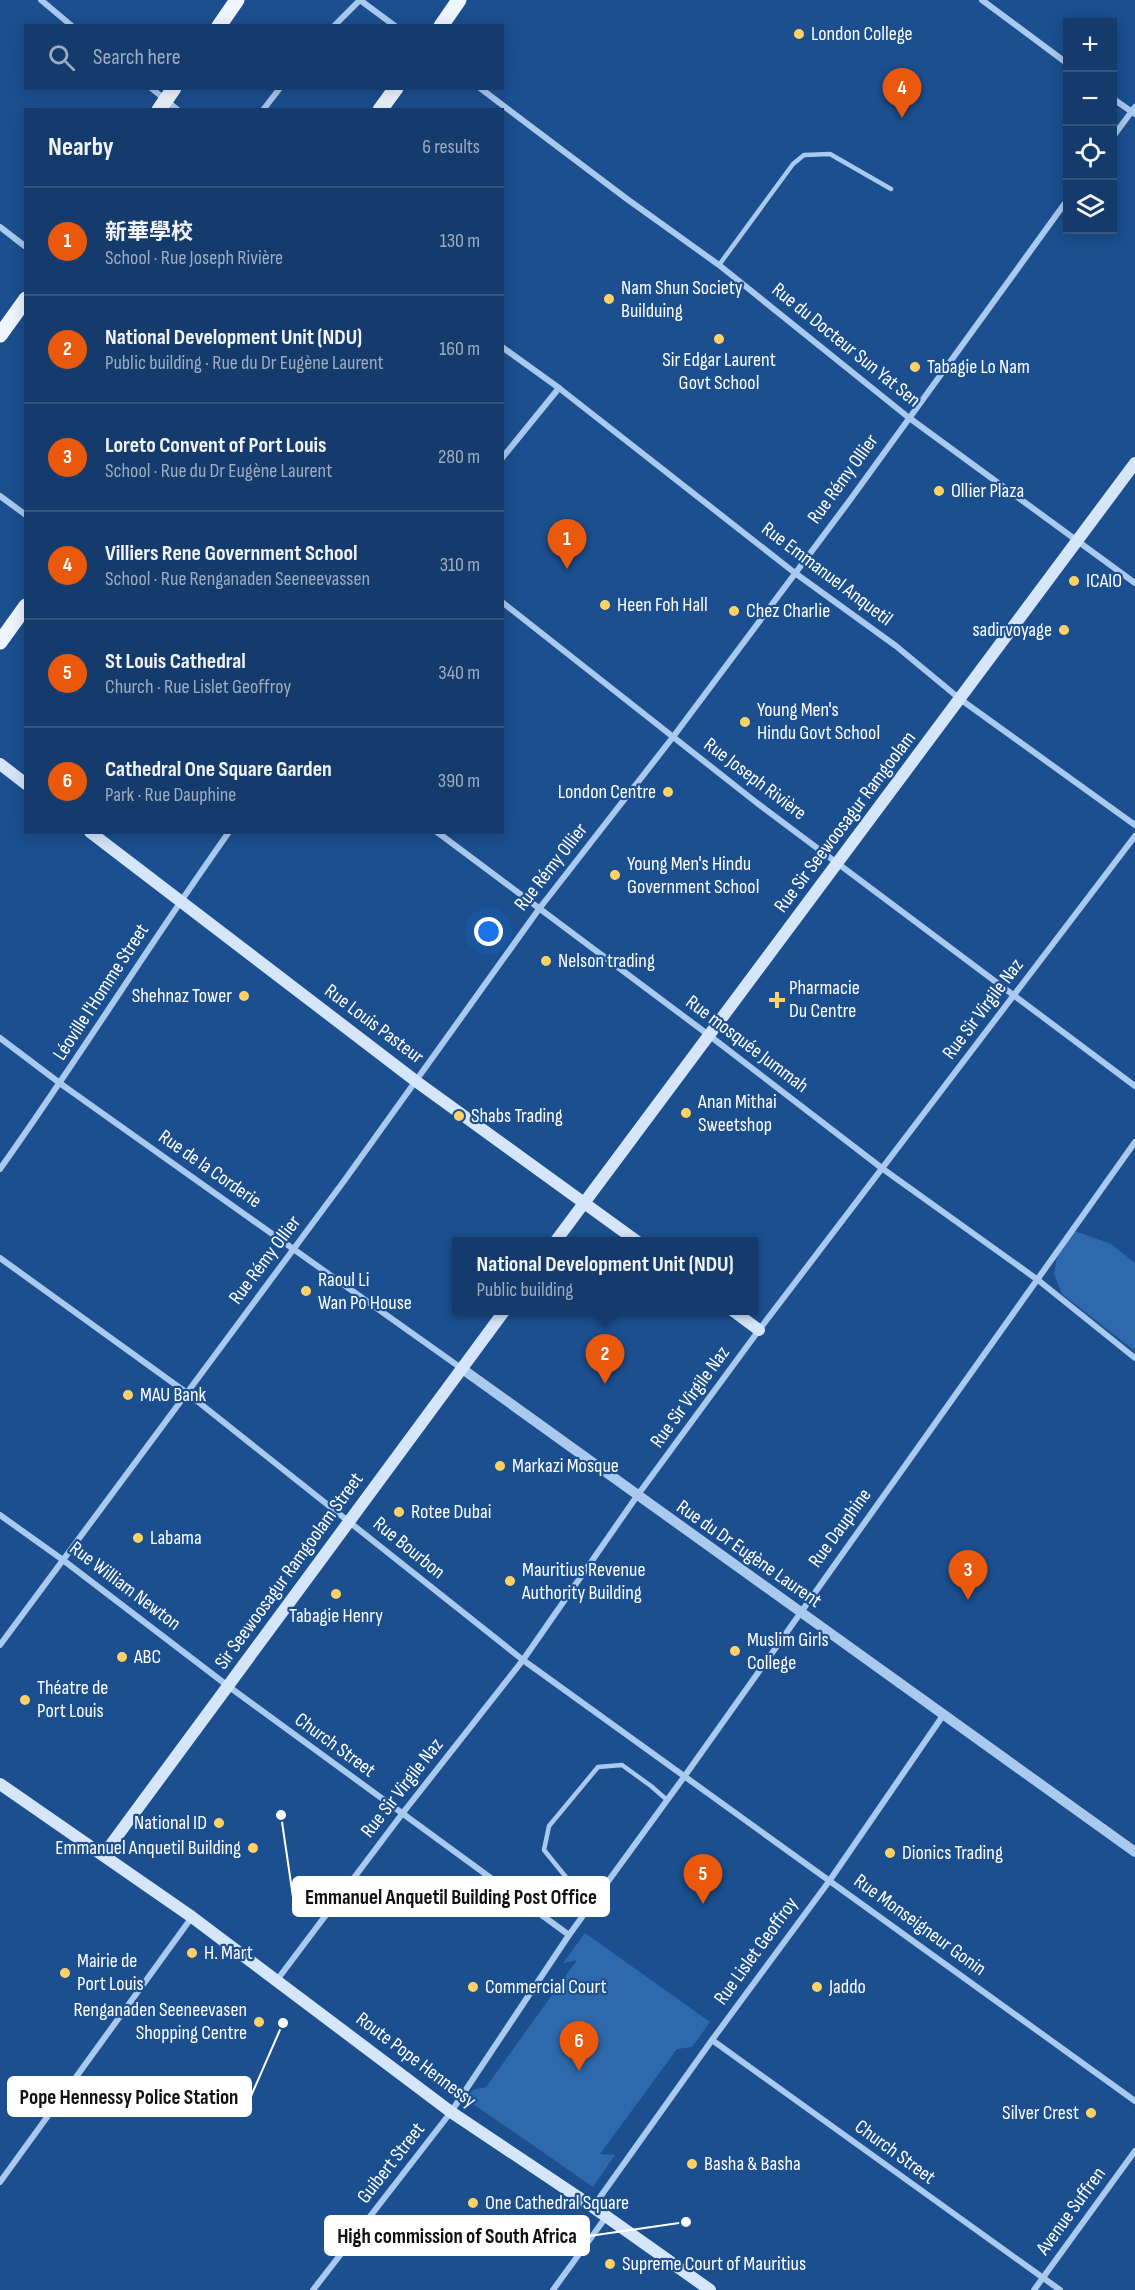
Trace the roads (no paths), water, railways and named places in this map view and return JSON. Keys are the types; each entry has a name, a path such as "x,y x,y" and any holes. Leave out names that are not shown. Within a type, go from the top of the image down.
{"main road":[{"path":"220,24 237,0"},
{"path":"442,24 459,0"},
{"path":"381,108 395,90"},
{"path":"0,335 24,302"},
{"name":"Rue Sir Seewoosagur Ramgoolam","path":"584,1202 1135,463"},
{"path":"0,642 24,609"},
{"path":"0,764 24,782"},
{"name":"Rue Louis Pasteur","path":"93,834 417,1082 631,1237"},
{"path":"559,1237 584,1202"},
{"name":"Sir Seewoosagur Ramgoolam Street","path":"104,1854 502,1315"},
{"path":"738,1315 759,1330"},
{"name":"Route Pope Hennessy","path":"0,1784 192,1917 451,2112 593,2207 710,2290"}],"street":[{"path":"41,0 70,24"},
{"path":"336,24 360,0 392,24"},
{"path":"982,0 1063,60"},
{"path":"154,90 169,102"},
{"path":"265,108 278,90"},
{"name":"Rue du Docteur Sun Yat Sen","path":"483,90 719,265 908,417 1135,583"},
{"path":"1117,100 1134,111 1117,133"},
{"name":"Rue Rémy Ollier","path":"0,1645 417,1082 539,909 673,737 1063,206"},
{"path":"0,227 24,245"},
{"name":"Rue Emmanuel Anquetil","path":"504,348 559,388 795,573 896,646 960,699 1135,825"},
{"path":"504,456 559,388"},
{"path":"0,496 24,514"},
{"name":"Rue Joseph Rivière","path":"504,604 757,803 839,862 1135,1086"},
{"name":"Léoville l'Homme Street","path":"0,1169 61,1084 228,834"},
{"name":"Rue mosquée Jummah","path":"440,834 710,1036 883,1169 1038,1280 1135,1358"},
{"name":"Rue Sir Virgile Naz","path":"277,1980 402,1814 523,1660 637,1496 759,1330 1135,836"},
{"name":"Rue de la Corderie","path":"0,1038 61,1084 461,1368"},
{"name":"Rue Dauphine","path":"451,2112 568,1935 684,1777 1135,1142"},
{"name":"Rue Bourbon","path":"0,1258 187,1393 523,1660 684,1777"},
{"name":"Rue du Dr Eugène Laurent","path":"461,1368 1135,1852"},
{"name":"Rue William Newton","path":"0,1515 63,1560 228,1686"},
{"name":"Church Street","path":"228,1686 568,1935"},
{"name":"Rue Lislet Geoffroy","path":"593,2207 830,1880 944,1713"},
{"name":"Rue Monseigneur Gonin","path":"684,1777 1135,2101"},
{"path":"0,2182 192,1917"},
{"name":"Church Street","path":"712,2040 1060,2290"},
{"name":"Guibert Street","path":"313,2290 451,2112"},
{"name":"Avenue Suffren","path":"1034,2290 1135,2151"},
{"path":"553,2290 606,2217"}],"lane":[{"path":"719,265 793,164 804,155 830,154 891,189"},
{"path":"593,1902 574,1887 544,1850 549,1826 598,1767 622,1765 667,1800"}],"place":[{"name":"London College","path":"799,34"},
{"name":"Villiers Rene Government School","path":"902,118"},
{"name":"Nam Shun Society Builduing","path":"609,299"},
{"name":"Sir Edgar Laurent Govt School","path":"719,339"},
{"name":"Tabagie Lo Nam","path":"915,367"},
{"name":"Ollier Plaza","path":"939,491"},
{"name":"新華學校","path":"567,569"},
{"name":"ICAIO","path":"1074,581"},
{"name":"Heen Foh Hall","path":"605,605"},
{"name":"Chez Charlie","path":"734,611"},
{"name":"sadirvoyage","path":"1064,630"},
{"name":"Young Men's Hindu Govt School","path":"745,722"},
{"name":"London Centre","path":"668,792"},
{"name":"Young Men's Hindu Government School","path":"615,875"},
{"name":"Nelson trading","path":"546,961"},
{"name":"Shehnaz Tower","path":"244,996"},
{"name":"Pharmacie Du Centre","path":"777,1000"},
{"name":"Anan Mithai Sweetshop","path":"686,1113"},
{"name":"Shabs Trading","path":"459,1116"},
{"name":"Raoul Li Wan Po House","path":"306,1291"},
{"name":"National Development Unit (NDU)","path":"605,1384"},
{"name":"MAU Bank","path":"128,1395"},
{"name":"Markazi Mosque","path":"500,1466"},
{"name":"Rotee Dubai","path":"399,1512"},
{"name":"Labama","path":"138,1538"},
{"name":"Mauritius Revenue Authority Building","path":"510,1581"},
{"name":"Tabagie Henry","path":"336,1594"},
{"name":"Loreto Convent of Port Louis","path":"968,1600"},
{"name":"Muslim Girls College","path":"735,1651"},
{"name":"ABC","path":"122,1657"},
{"name":"Théatre de Port Louis","path":"25,1700"},
{"name":"Emmanuel Anquetil Building Post Office","path":"281,1815"},
{"name":"National ID","path":"219,1823"},
{"name":"Emmanuel Anquetil Building","path":"253,1848"},
{"name":"Dionics Trading","path":"890,1853"},
{"name":"St Louis Cathedral","path":"703,1904"},
{"name":"H. Mart","path":"192,1953"},
{"name":"Mairie de Port Louis","path":"65,1973"},
{"name":"Commercial Court","path":"473,1987"},
{"name":"Jaddo","path":"817,1987"},
{"name":"Renganaden Seeneevasen Shopping Centre","path":"259,2022"},
{"name":"Pope Hennessy Police Station","path":"283,2023"},
{"name":"Cathedral One Square Garden","path":"579,2071"},
{"name":"Silver Crest","path":"1091,2113"},
{"name":"Basha & Basha","path":"692,2164"},
{"name":"One Cathedral Square","path":"473,2203"},
{"name":"High commission of South Africa","path":"686,2222"},
{"name":"Supreme Court of Mauritius","path":"610,2264"}]}
